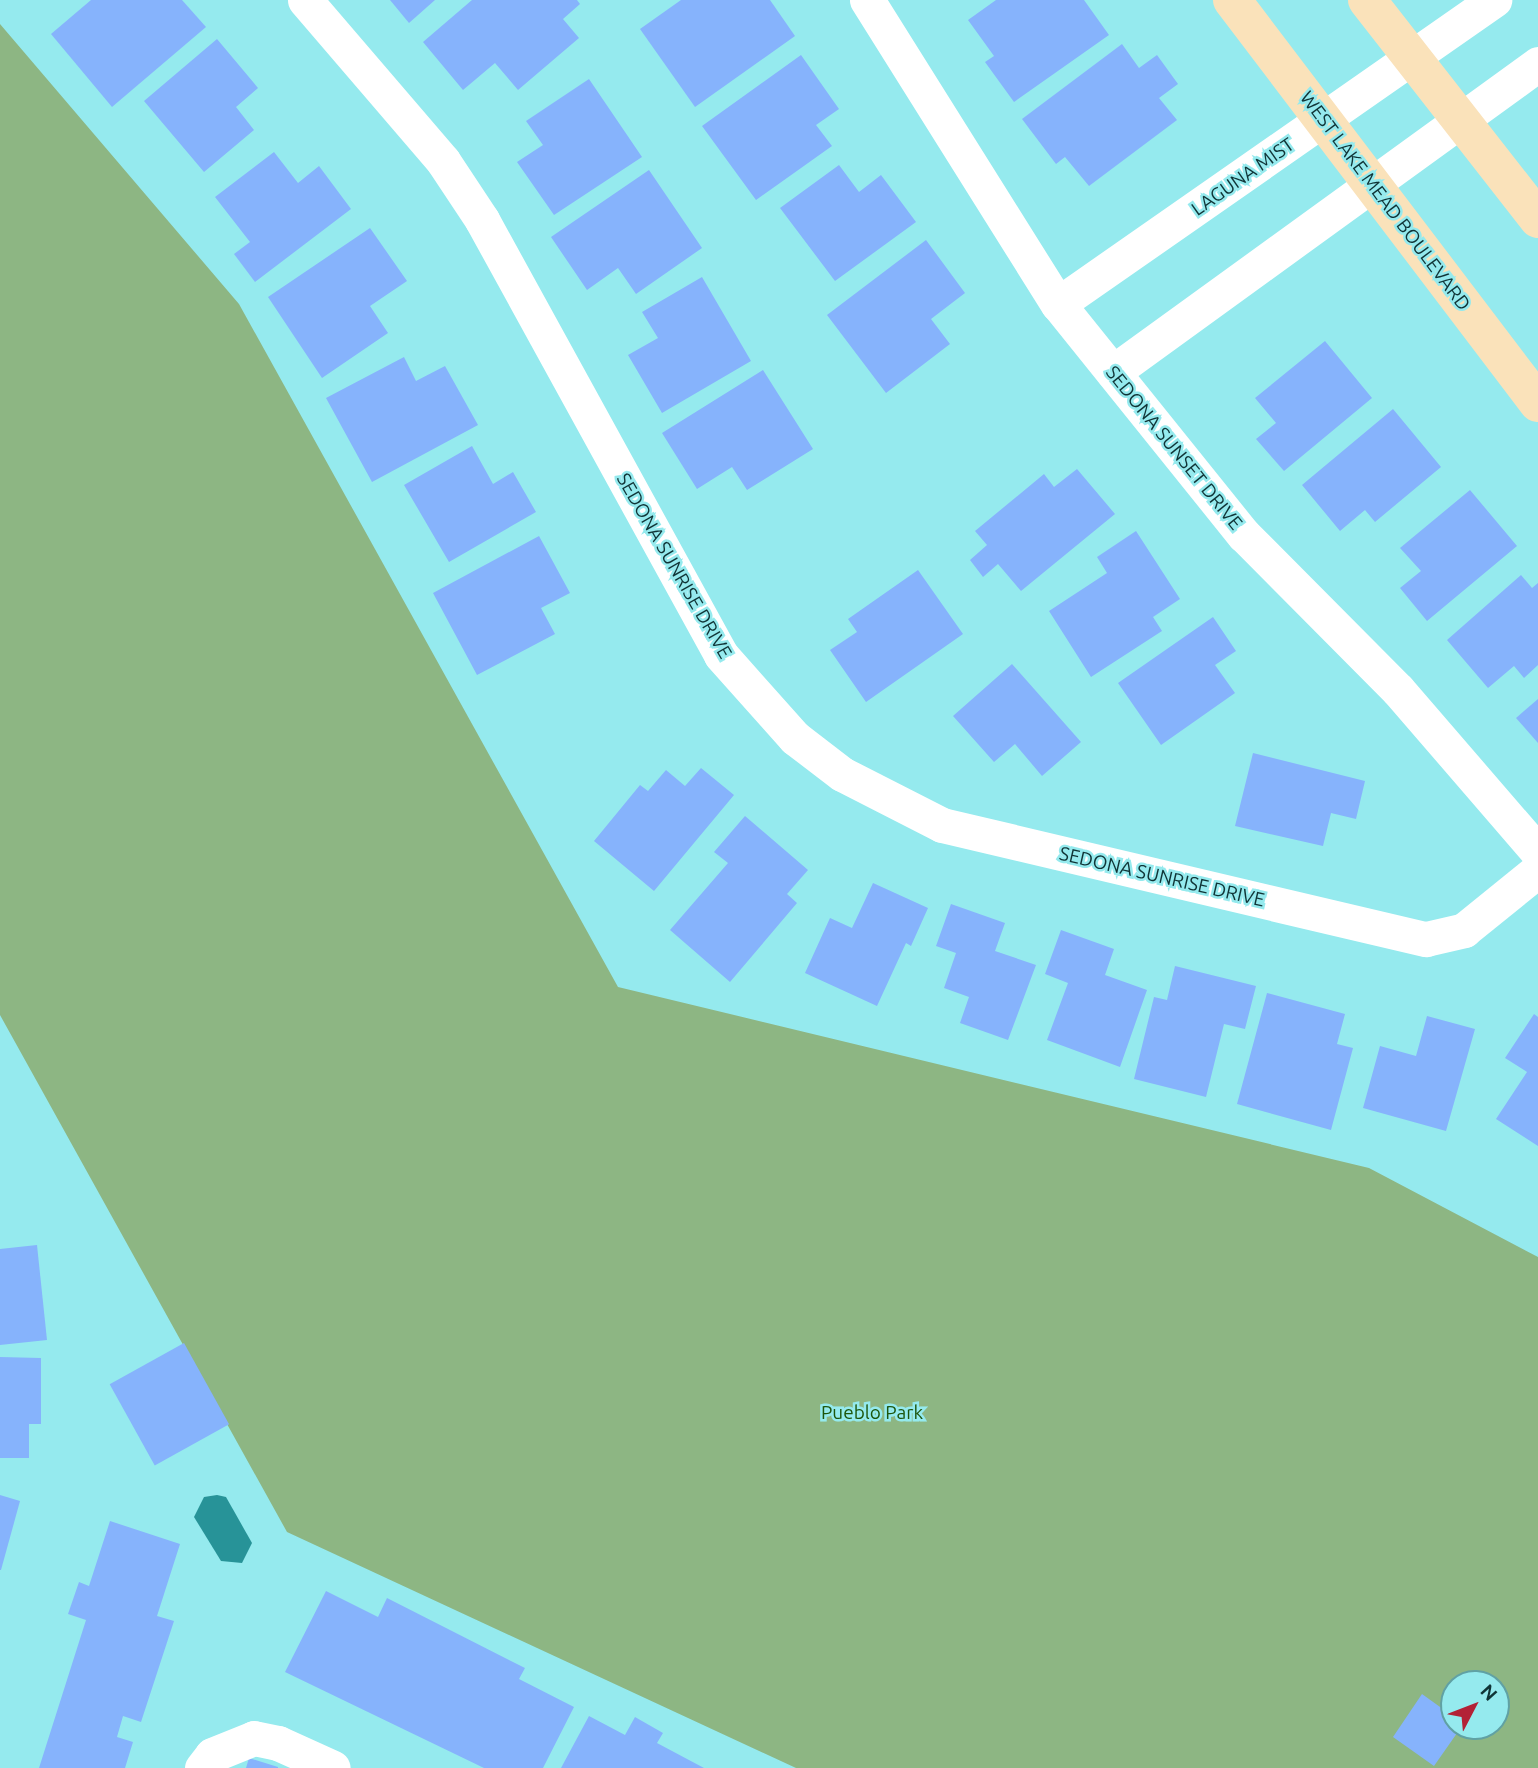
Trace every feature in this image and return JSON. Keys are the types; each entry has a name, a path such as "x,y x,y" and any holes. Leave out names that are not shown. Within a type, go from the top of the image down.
{"main road":[{"name":"WEST LAKE MEAD BOULEVARD","path":"1232,0 1538,403"},
{"path":"1367,0 1410,60 1538,219"}],"street":[{"name":"SEDONA SUNRISE DRIVE","path":"305,0 443,160 482,220 721,655 795,738 842,774 942,825 1426,939 1464,930 1538,870"},
{"name":"SEDONA SUNSET DRIVE","path":"867,0 1058,304 1244,535 1398,690 1538,852"},
{"name":"LAGUNA MIST","path":"1058,304 1494,0"},
{"path":"1113,372 1538,64"},
{"path":"202,1768 212,1755 229,1744 254,1738 278,1743 333,1768"}],"green space":[{"name":"Pueblo Park","path":"0,24 239,304 618,987 1369,1168 1538,1257 1538,1768 796,1768 287,1532 0,1015"}],"water":[{"path":"204,1497 226,1497 252,1543 242,1563 221,1561 194,1517"}],"building":[{"path":"91,0 182,0 206,27 112,107 51,34"},
{"path":"390,0 435,0 409,23"},
{"path":"472,0 577,0 580,4 563,19 579,38 518,90 495,63 463,90 423,42"},
{"path":"681,0 770,0 795,36 695,107 640,29"},
{"path":"996,0 1084,0 1109,35 1014,102 985,62 994,56 968,20"},
{"path":"217,39 258,88 236,107 254,130 204,172 144,101"},
{"path":"1122,44 1139,68 1157,55 1178,84 1159,98 1177,120 1089,186 1065,157 1056,164 1022,119"},
{"path":"801,55 839,109 816,125 832,146 756,200 702,126"},
{"path":"589,79 642,157 554,215 517,162 543,145 526,121"},
{"path":"274,152 298,183 319,166 351,209 255,282 234,254 250,242 215,197"},
{"path":"839,165 859,192 881,175 916,222 835,281 780,208"},
{"path":"649,170 702,248 636,294 618,268 587,290 551,237"},
{"path":"370,228 407,281 370,306 388,333 322,378 268,297"},
{"path":"926,240 965,293 931,319 950,344 886,393 827,315"},
{"path":"702,277 751,361 662,413 628,355 658,338 642,312"},
{"path":"1325,341 1372,398 1284,471 1256,439 1276,423 1255,398"},
{"path":"404,357 416,381 445,366 478,425 372,482 326,398"},
{"path":"763,370 813,449 747,490 732,467 697,489 662,433"},
{"path":"1393,409 1441,467 1375,522 1365,510 1340,531 1302,485"},
{"path":"472,446 493,484 513,472 536,512 449,562 404,485"},
{"path":"1077,469 1115,514 1021,591 998,564 983,577 970,560 987,545 975,531 1044,474 1054,487"},
{"path":"1470,490 1517,546 1427,621 1400,588 1421,571 1400,548"},
{"path":"1136,531 1180,599 1153,617 1162,631 1091,677 1049,611 1107,573 1097,557"},
{"path":"539,536 570,593 541,608 555,634 477,675 433,593"},
{"path":"918,570 963,634 866,702 830,650 857,632 848,619"},
{"path":"1521,575 1532,588 1538,583 1538,665 1524,678 1514,666 1488,688 1447,640"},
{"path":"1213,617 1236,651 1215,665 1235,693 1161,745 1118,683"},
{"path":"1012,664 1081,742 1042,776 1015,744 994,762 953,716"},
{"path":"1538,699 1538,743 1516,718"},
{"path":"1253,753 1365,781 1356,819 1331,813 1323,846 1235,826"},
{"path":"701,768 734,795 654,891 594,841 640,785 648,791 666,770 685,786"},
{"path":"745,816 808,870 787,894 797,903 730,982 670,930 728,863 714,852"},
{"path":"873,883 928,908 911,946 906,943 877,1006 805,973 830,918 852,928"},
{"path":"951,904 1005,923 995,951 1036,965 1008,1040 960,1023 969,997 944,988 956,953 936,946"},
{"path":"1061,930 1114,949 1105,975 1147,990 1120,1067 1047,1040 1068,983 1045,974"},
{"path":"1175,966 1256,986 1245,1029 1224,1024 1206,1097 1134,1079 1154,997 1167,1000"},
{"path":"1267,993 1345,1014 1337,1044 1353,1048 1331,1130 1237,1104"},
{"path":"1534,1014 1538,1017 1538,1146 1496,1119 1527,1072 1505,1058"},
{"path":"1427,1016 1475,1029 1446,1131 1363,1108 1380,1046 1416,1056"},
{"path":"37,1245 47,1340 0,1345 0,1249"},
{"path":"184,1343 229,1424 155,1466 110,1384"},
{"path":"0,1357 41,1358 41,1424 29,1424 29,1458 0,1458"},
{"path":"0,1495 20,1501 1,1570 0,1570"},
{"path":"110,1521 180,1544 157,1616 174,1621 141,1722 123,1716 117,1737 133,1742 125,1768 39,1768 86,1620 68,1614 79,1582 89,1586"},
{"path":"326,1591 378,1617 387,1598 525,1668 519,1679 574,1707 543,1768 484,1768 285,1672"},
{"path":"1422,1694 1440,1707 1440,1740 1452,1740 1434,1766 1393,1737"},
{"path":"589,1716 625,1735 635,1717 663,1733 657,1743 704,1768 561,1768"},
{"path":"249,1758 278,1767 278,1768 246,1768"}]}
